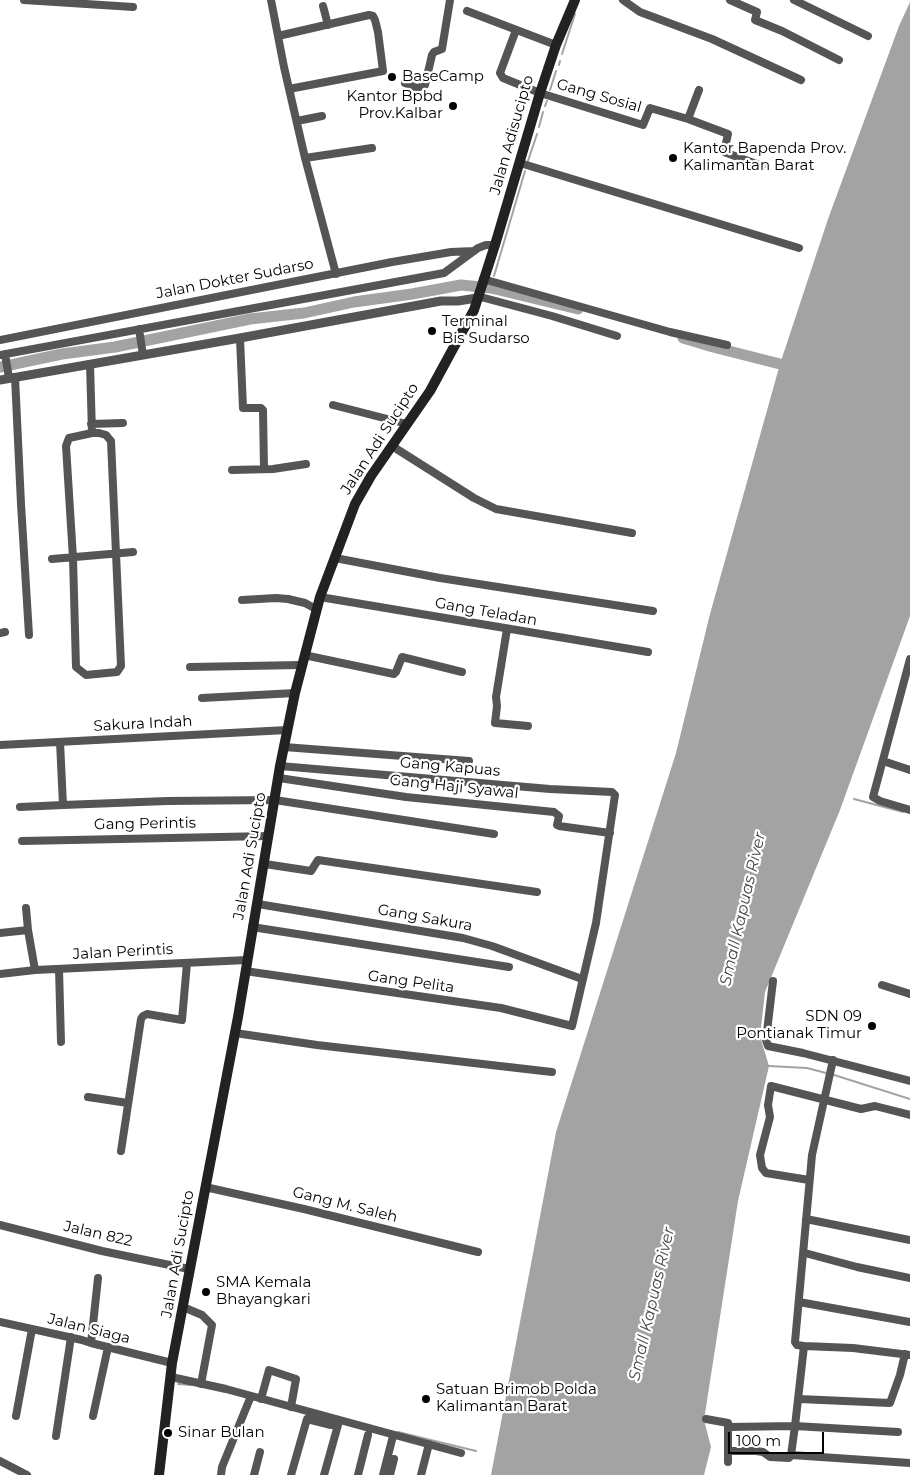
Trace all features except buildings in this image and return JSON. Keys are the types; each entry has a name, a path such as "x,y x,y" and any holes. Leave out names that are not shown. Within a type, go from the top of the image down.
{"main road":[{"name":"Jalan Adisucipto","path":"480,288 496,245 540,92 556,45 575,0"},
{"name":"Jalan Adi Sucipto","path":"159,1475 172,1363 235,1033 280,766 295,693 316,609 355,504 371,476 430,391 474,310 480,288"}],"street":[{"path":"24,0 133,7"},
{"path":"271,0 305,158 336,274"},
{"path":"404,83 417,88 425,85 432,55 434,52 442,49 450,0"},
{"path":"623,0 640,12 712,39 801,80"},
{"path":"730,0 757,12 755,20 782,31 839,60"},
{"path":"794,0 868,36"},
{"path":"323,6 328,25"},
{"path":"466,11 556,45"},
{"path":"278,36 369,15 373,16 378,32 383,71 289,89"},
{"path":"516,30 500,76 540,92"},
{"path":"688,119 699,90"},
{"name":"Gang Sosial","path":"540,92 643,125 650,108 688,119 728,134 724,152 762,166"},
{"path":"297,121 322,116"},
{"path":"305,158 372,148"},
{"path":"520,164 799,248"},
{"path":"29,635 21,504 8,377 4,356 32,349 444,273 483,246 496,245"},
{"name":"Jalan Dokter Sudarso","path":"0,340 444,252 475,251"},
{"path":"480,288 618,336"},
{"path":"458,301 480,288 557,300 670,332 727,345"},
{"path":"553,313 557,300"},
{"path":"8,377 240,338 432,302 458,301 474,310"},
{"path":"139,329 143,354"},
{"path":"30,334 32,349"},
{"path":"240,338 244,408 261,408 263,410 264,469"},
{"path":"90,364 92,433"},
{"path":"333,405 407,424"},
{"path":"91,424 123,423"},
{"path":"92,433 106,435 111,441 121,666 117,672 86,675 76,666 73,558 66,446 70,438 92,433"},
{"path":"392,446 474,498 496,509 632,533"},
{"path":"232,470 264,469 306,464"},
{"path":"52,559 134,552"},
{"path":"335,558 440,578 653,612"},
{"name":"Gang Teladan","path":"320,597 648,652"},
{"path":"242,600 288,599 305,603 316,609"},
{"path":"507,629 496,698 495,723 528,726"},
{"path":"190,667 303,660 394,674 402,657 462,672"},
{"path":"910,659 873,797 910,810"},
{"path":"202,698 295,693"},
{"name":"Sakura Indah","path":"0,745 287,730"},
{"path":"60,742 63,805"},
{"path":"284,747 469,761"},
{"path":"882,761 910,770"},
{"name":"Gang Kapuas","path":"280,766 550,789 612,792 615,795 610,833"},
{"name":"Gang Haji Syawal","path":"278,778 406,797 554,812 559,816 557,824 559,826 610,833"},
{"path":"20,807 166,801 275,800 494,834"},
{"path":"582,979 596,923 610,833"},
{"name":"Gang Perintis","path":"22,840 269,836"},
{"path":"264,864 311,871 318,860 537,892"},
{"name":"Gang Sakura","path":"258,904 463,938 492,946 582,979"},
{"path":"26,908 35,970"},
{"path":"252,927 509,967"},
{"path":"0,933 28,930"},
{"name":"Jalan Perintis","path":"0,974 35,970 247,960"},
{"path":"121,1151 141,1020 147,1014 182,1020 187,963"},
{"path":"58,969 61,1042"},
{"name":"Gang Pelita","path":"245,971 495,1007 572,1026 582,979"},
{"path":"773,981 766,1040 767,1044 772,1048 833,1060 910,1081"},
{"path":"882,985 910,994"},
{"path":"235,1033 318,1045 552,1072"},
{"path":"799,1399 890,1403 907,1354 853,1348 804,1346 797,1345 796,1342 809,1180 815,1135 833,1060"},
{"path":"809,1180 766,1173 762,1168 760,1155 770,1117 768,1105 771,1086 861,1109 875,1106 910,1115"},
{"path":"88,1097 128,1103"},
{"name":"Gang M. Saleh","path":"205,1187 304,1209 478,1252"},
{"path":"806,1219 910,1240"},
{"name":"Jalan 822","path":"0,1225 189,1269"},
{"path":"804,1253 910,1278"},
{"path":"91,1343 98,1278"},
{"path":"799,1302 910,1322"},
{"path":"183,1307 202,1315 212,1325 201,1384"},
{"name":"Jalan Siaga","path":"0,1322 71,1337 172,1363"},
{"path":"16,1416 32,1329"},
{"path":"56,1436 71,1337"},
{"path":"728,1451 763,1452 770,1458 787,1459 791,1455 804,1346"},
{"path":"93,1416 108,1347"},
{"path":"261,1399 269,1366 296,1379 291,1407"},
{"path":"171,1377 251,1396 461,1453"},
{"path":"221,1475 222,1467 251,1396"},
{"path":"291,1475 307,1419 334,1425 324,1475"},
{"path":"706,1419 728,1423 728,1462"},
{"path":"728,1427 795,1426 898,1432"},
{"path":"358,1475 368,1435"},
{"path":"383,1475 393,1436"},
{"path":"421,1475 429,1444"},
{"path":"254,1475 260,1452"},
{"path":"791,1455 910,1463"},
{"path":"390,1475 394,1459"},
{"path":"0,1462 28,1475"}],"water":[{"name":"Small Kapuas River","path":"910,2 910,616 840,810 765,992 760,1036 769,1066 738,1201 704,1420 711,1447 704,1475 491,1475 556,1132 676,753 710,614 780,364 828,219 899,26"}],"waterway":[{"path":"562,54 575,14"},
{"path":"559,65 560,61"},
{"path":"550,90 556,71"},
{"path":"545,106 547,101"},
{"path":"539,127 543,112"},
{"path":"528,161 537,134"},
{"path":"494,276 525,171"},
{"path":"0,367 62,354 115,347 250,319 304,313 354,302 461,285 491,288 578,309"},
{"path":"683,338 780,364"},
{"path":"854,799 903,812"},
{"path":"769,1066 807,1068 826,1073"},
{"path":"831,1074 910,1099"},
{"path":"178,1384 191,1385"},
{"path":"398,1432 476,1451"}],"place":[{"name":"BaseCamp","path":"392,77"},
{"name":"Kantor Bpbd Prov.Kalbar","path":"453,106"},
{"name":"Kantor Bapenda Prov. Kalimantan Barat","path":"673,158"},
{"name":"Terminal Bis Sudarso","path":"432,331"},
{"name":"SDN 09 Pontianak Timur","path":"872,1026"},
{"name":"SMA Kemala Bhayangkari","path":"206,1292"},
{"name":"Satuan Brimob Polda Kalimantan Barat","path":"426,1399"},
{"name":"Sinar Bulan","path":"168,1433"}]}
